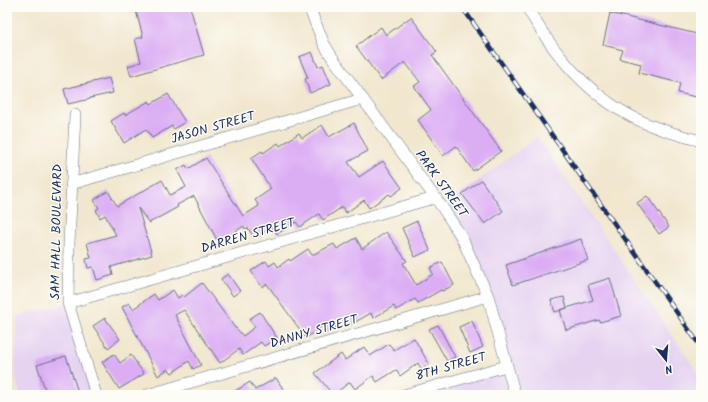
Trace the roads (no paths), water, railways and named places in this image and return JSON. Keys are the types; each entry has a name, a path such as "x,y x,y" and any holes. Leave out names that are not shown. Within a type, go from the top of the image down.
{"street":[{"name":"PARK STREET","path":"309,7 324,44 362,99 436,198 461,236 488,296 515,395"},
{"path":"527,7 560,58 580,79 601,97 630,116 701,142"},
{"name":"JASON STREET","path":"71,184 362,99"},
{"name":"SAM HALL BOULEVARD","path":"75,114 71,184 68,303 96,395"},
{"name":"DARREN STREET","path":"68,303 423,200 436,198"},
{"name":"DANNY STREET","path":"147,395 488,296"},
{"name":"8TH STREET","path":"404,395 506,366"}],"railway":[{"path":"462,7 701,347"}]}
